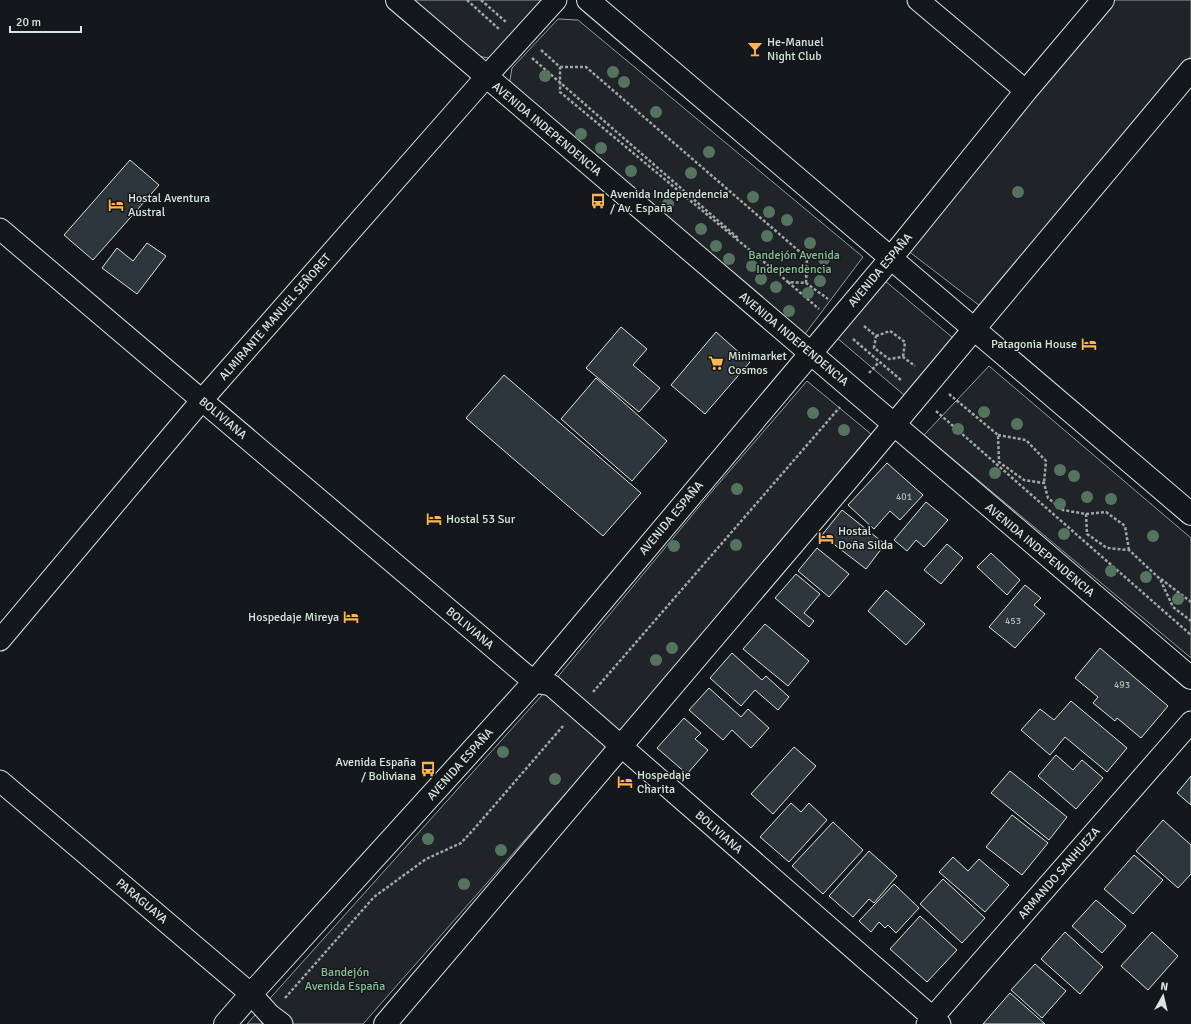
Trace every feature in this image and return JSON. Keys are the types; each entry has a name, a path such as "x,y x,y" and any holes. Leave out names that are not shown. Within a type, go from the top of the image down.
{"main road":[{"name":"AVENIDA INDEPENDENCIA","path":"397,0 1191,678"},
{"path":"588,0 1191,514"},
{"name":"AVENIDA ESPAÑA","path":"225,1024 534,682 891,258 1026,91 1103,0"},
{"path":"385,1024 894,425 1191,70"}],"street":[{"name":"ALMIRANTE MANUEL SEÑORET","path":"0,640 202,400 486,77 556,0"},
{"path":"918,0 1026,91"},
{"name":"BOLIVIANA","path":"0,229 534,682 551,686 933,1022"},
{"name":"ARMANDO SANHUEZA","path":"933,1022 1191,722"},
{"name":"PARAGUAYA","path":"0,781 251,994 270,1015 282,1024"}],"path":[{"path":"560,66 586,67 807,258 806,283"},
{"path":"876,336 890,331 905,342 903,357"},
{"path":"998,435 1026,440 1046,461 1044,483"},
{"path":"1086,514 1106,512 1126,526 1129,550"},
{"path":"1160,579 1191,602"}],"green space":[{"path":"410,0 544,0 489,58 477,56"},
{"path":"1115,0 1191,0 1191,56 980,306 907,250"},
{"name":"Bandejón Avenida Independencia","path":"558,19 578,20 863,257 805,334 509,86 512,68"},
{"path":"884,280 953,338 904,395 836,337"},
{"path":"989,366 1191,538 1191,658 924,435"},
{"name":"Bandejón Avenida España","path":"807,381 871,434 611,742 363,1024 247,1024 551,685 708,496"}],"building":[{"name":"Hostal Aventura Austral","path":"130,160 159,185 93,260 64,235"},
{"path":"147,243 166,256 137,294 102,268 117,248 133,261"},
{"path":"621,327 647,349 633,365 660,388 639,412 586,368"},
{"path":"716,332 750,362 705,414 671,385"},
{"path":"504,375 641,493 603,536 466,418"},
{"path":"596,378 667,441 632,481 561,419"},
{"path":"887,463 923,495 900,520 890,511 874,529 848,505"},
{"path":"926,502 948,520 924,547 916,540 907,551 894,540"},
{"path":"842,510 885,544 866,569 822,535"},
{"path":"947,544 963,558 941,584 924,570"},
{"path":"817,548 849,574 829,597 798,571"},
{"path":"991,553 1020,580 1007,595 977,567"},
{"path":"796,574 820,594 804,613 814,621 809,627 775,598"},
{"path":"1025,585 1041,598 1034,605 1045,614 1015,648 989,627"},
{"path":"886,590 925,624 906,645 868,611"},
{"path":"765,624 809,661 788,686 743,649"},
{"path":"1100,648 1168,706 1141,738 1117,718 1115,721 1093,703 1098,697 1075,678"},
{"path":"732,653 762,680 766,676 789,697 778,710 755,690 741,706 710,678"},
{"path":"709,688 741,717 748,709 769,728 751,748 732,730 723,740 689,710"},
{"path":"1071,701 1127,748 1107,772 1065,737 1050,755 1021,730 1040,709 1054,720"},
{"path":"684,718 701,733 695,739 708,750 687,774 657,748"},
{"path":"794,747 816,766 773,814 751,794"},
{"path":"1056,755 1073,770 1082,760 1103,778 1076,809 1038,776"},
{"path":"1010,771 1067,817 1049,840 991,793"},
{"path":"1191,776 1191,805 1177,793"},
{"path":"791,803 801,812 809,803 827,820 789,862 760,837"},
{"path":"1012,815 1048,843 1022,875 986,847"},
{"path":"1163,820 1191,845 1191,874 1178,888 1136,851"},
{"path":"833,822 863,850 823,894 792,866"},
{"path":"869,851 897,876 874,903 869,899 853,917 829,896"},
{"path":"1134,855 1163,880 1133,914 1104,889"},
{"path":"953,857 968,871 979,859 1009,885 985,912 939,872"},
{"path":"943,879 985,918 962,943 920,904"},
{"path":"894,884 919,908 896,933 888,925 885,928 879,922 871,932 859,921"},
{"path":"1096,900 1126,926 1102,953 1072,926"},
{"path":"920,916 957,950 927,982 890,949"},
{"path":"1065,932 1103,967 1080,994 1041,959"},
{"path":"1152,932 1178,956 1148,990 1121,966"},
{"path":"1035,964 1066,991 1042,1018 1011,990"},
{"path":"1010,993 1045,1024 983,1024"}],"place":[{"name":"He-Manuel Night Club","path":"755,49"},
{"name":"Avenida Independencia / Av. España","path":"598,201"},
{"name":"Hostal Aventura Austral","path":"116,205"},
{"name":"Patagonia House","path":"1089,344"},
{"name":"Minimarket Cosmos","path":"716,363"},
{"name":"Hostal 53 Sur","path":"434,519"},
{"name":"Hostal Doña Silda","path":"826,538"},
{"name":"Hospedaje Mireya","path":"351,617"},
{"name":"Avenida España / Boliviana","path":"428,769"},
{"name":"Hospedaje Charita","path":"625,782"}]}
